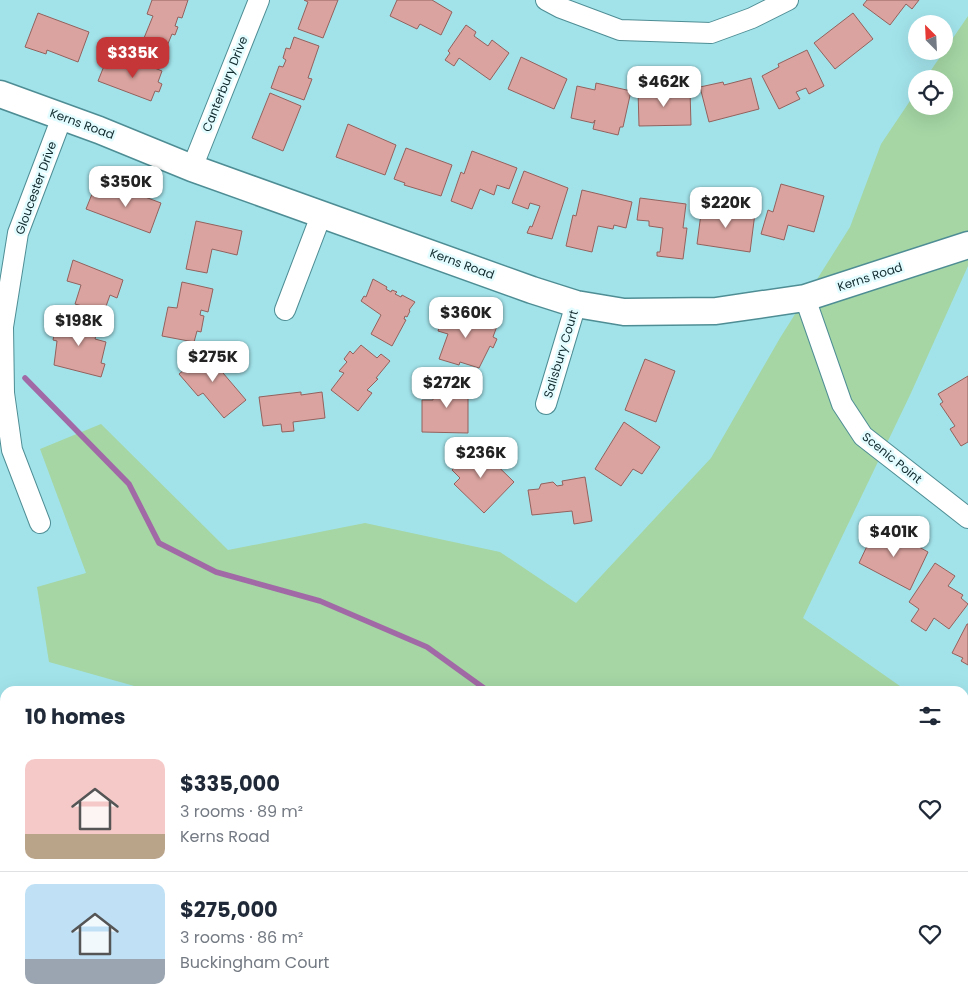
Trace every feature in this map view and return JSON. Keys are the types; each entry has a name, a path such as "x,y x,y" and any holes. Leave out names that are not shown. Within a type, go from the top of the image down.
{"street":[{"name":"Canterbury Drive","path":"192,168 259,0"},
{"path":"546,0 561,8 620,30 710,33 752,18 788,0"},
{"name":"Kerns Road","path":"0,94 99,130 192,168 576,304 624,312 716,311 805,298 968,246"},
{"name":"Gloucester Drive","path":"40,523 12,450 4,393 3,327 18,233 62,118"},
{"path":"285,310 322,213"},
{"name":"Scenic Point","path":"805,298 842,404 862,436 968,518"},
{"name":"Salisbury Court","path":"546,404 576,304"}],"green space":[{"path":"968,16 968,266 911,393 803,618 900,686 134,686 49,662 37,587 86,573 40,449 101,424 228,550 365,523 500,552 576,603 711,458 780,338 850,227 881,144 908,104 908,115 953,115 953,70 931,70 938,60 953,60 953,38"}],"building":[{"path":"152,0 188,0 182,18 178,17 175,26 178,27 175,35 172,34 167,46 144,38 153,16 147,14"},
{"path":"304,0 338,0 323,38 298,29 308,2"},
{"path":"397,0 432,0 452,12 441,35 420,24 417,29 390,16"},
{"path":"867,0 919,0 912,9 906,4 890,25 863,5"},
{"path":"38,13 89,32 78,62 47,50 46,54 25,47"},
{"path":"853,13 873,39 835,69 814,43"},
{"path":"466,25 476,32 474,36 488,46 492,40 509,53 490,80 459,58 454,66 445,60 450,53 448,51"},
{"path":"294,37 319,46 308,78 312,79 304,100 271,88 279,66 283,67 286,60 283,58 286,48 290,49"},
{"path":"807,50 824,86 809,94 806,88 796,92 800,99 779,109 762,76 779,67 778,64"},
{"path":"521,57 567,79 554,109 508,89"},
{"path":"106,61 133,71 137,61 162,71 158,82 162,84 159,92 155,91 151,101 98,81"},
{"path":"751,78 759,109 709,122 700,87 723,82 724,85"},
{"path":"596,83 631,91 623,127 620,127 618,135 593,129 595,120 593,123 571,118 577,86 595,90"},
{"path":"672,89 672,91 690,91 691,125 639,126 638,90"},
{"path":"270,93 301,106 283,151 252,138"},
{"path":"348,124 396,145 385,175 336,157"},
{"path":"406,148 452,165 441,196 404,185 405,183 394,179"},
{"path":"472,151 517,168 509,189 497,185 494,195 480,189 472,209 451,201 461,172 464,174"},
{"path":"524,171 568,188 552,239 527,233 530,226 532,227 540,206 530,203 528,209 512,203"},
{"path":"781,184 824,196 814,232 788,225 784,240 761,234 768,210 773,212"},
{"path":"116,186 161,203 150,233 86,209 94,189 112,196"},
{"path":"582,190 632,202 626,228 614,225 613,229 598,226 592,252 566,246 573,215 576,216"},
{"path":"640,198 686,204 683,228 687,228 683,259 657,256 657,252 660,252 663,228 649,226 649,221 637,220"},
{"path":"702,206 755,213 750,252 697,244"},
{"path":"196,221 242,231 237,255 212,249 207,273 186,269"},
{"path":"73,260 123,280 117,298 110,295 104,312 75,304 81,285 67,281"},
{"path":"373,279 387,287 386,289 391,292 392,290 397,292 395,294 401,297 402,295 415,302 409,310 407,317 405,316 404,319 406,320 392,346 371,334 381,315 361,301 364,296 366,297"},
{"path":"182,282 213,289 208,312 201,310 200,315 204,316 201,332 197,331 194,342 162,336 168,307 177,308"},
{"path":"445,308 497,326 493,337 497,339 493,348 490,346 479,368 460,362 459,365 439,359 448,334 438,331"},
{"path":"58,317 98,327 95,339 106,342 101,363 105,364 101,377 54,365 57,341 53,340"},
{"path":"361,345 377,358 381,354 390,361 376,378 378,379 367,390 372,393 358,411 331,390 344,373 339,371 347,362 344,359 350,351 353,354"},
{"path":"211,348 228,368 223,373 246,400 224,418 203,393 198,396 179,374"},
{"path":"645,359 675,371 656,422 625,410"},
{"path":"968,376 968,442 961,446 950,429 955,426 940,404 943,402 938,394"},
{"path":"433,382 468,382 468,433 422,432 422,400 433,400"},
{"path":"301,392 301,395 322,392 325,418 293,422 294,431 282,432 281,424 263,426 259,397"},
{"path":"624,422 660,447 642,474 633,469 621,486 595,469"},
{"path":"476,445 514,482 484,513 454,484 460,478 452,470"},
{"path":"585,477 592,521 574,524 572,511 532,515 528,490 539,489 541,484 553,482 557,486 563,485 562,481"},
{"path":"877,525 896,535 895,537 900,540 901,537 928,552 910,590 859,563"},
{"path":"935,563 955,576 948,586 963,595 961,598 968,604 949,629 934,618 926,631 911,621 919,609 909,602"},
{"path":"967,624 968,665 961,661 963,658 952,653"}],"waterway":[{"path":"25,378 129,484 159,543 216,572 320,601 427,647 481,686"}]}
